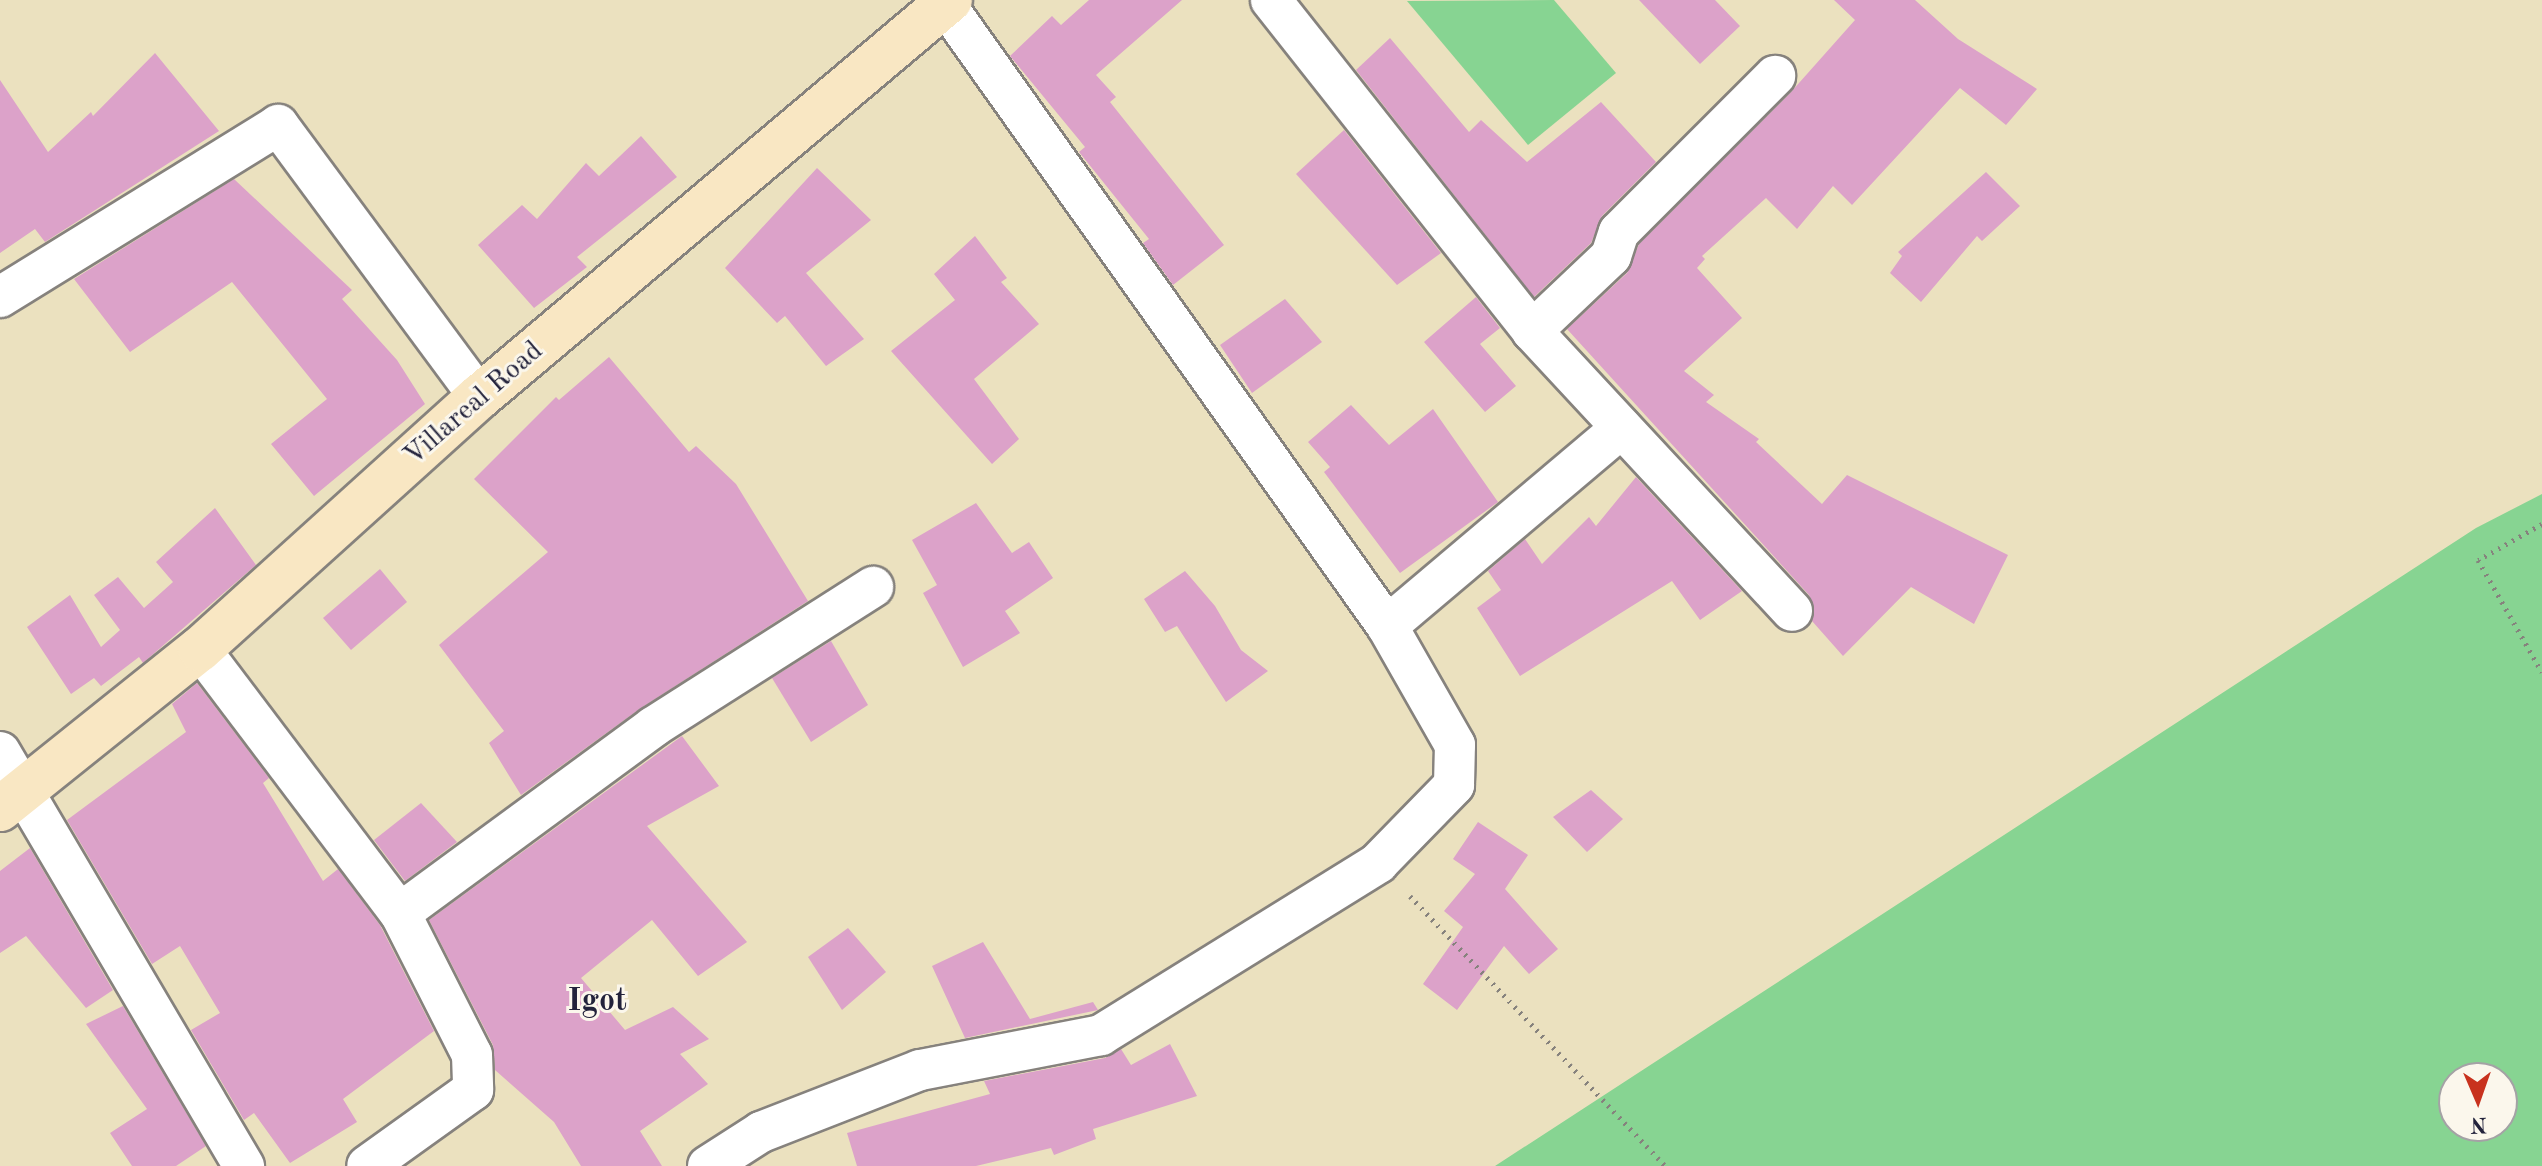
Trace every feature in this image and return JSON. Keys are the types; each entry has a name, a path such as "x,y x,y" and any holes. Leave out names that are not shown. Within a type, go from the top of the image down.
{"main road":[{"name":"Villareal Road","path":"10,801 200,649 479,397 948,2"}],"street":[{"path":"1271,0 1532,331 1792,611"},
{"path":"708,1166 761,1132 920,1070 1101,1035 1378,863 1454,785 1455,745 1387,626 948,2"},
{"path":"1532,331 1611,256 1619,232 1775,76"},
{"path":"0,297 278,125 479,397"},
{"path":"1387,626 1621,428"},
{"path":"400,913 653,727 873,587"},
{"path":"200,649 400,913 472,1055 473,1090 367,1166"},
{"path":"0,752 10,801 244,1166"}],"path":[{"path":"2542,524 2478,560 2542,672"},
{"path":"1378,863 1665,1166"}],"green space":[{"path":"1554,0 1616,73 1528,145 1407,1"},
{"path":"2542,494 2542,1166 1495,1166 2476,528"}],"building":[{"path":"1089,0 1182,0 1096,75 1116,97 1110,102 1224,245 1173,285 1143,243 1149,239 1079,152 1085,147 1010,56 1052,16 1061,25"},
{"path":"1639,0 1715,0 1740,26 1700,64"},
{"path":"1834,0 1915,0 1958,39 2037,89 2006,125 1960,88 1852,205 1833,186 1797,229 1766,198 1702,256 1705,259 1697,268 1742,318 1684,371 1714,395 1706,402 1759,439 1756,442 1822,504 1847,475 2008,555 1974,624 1911,587 1843,656 1812,621 1814,607 1809,595 1567,329 1627,273 1639,244 1791,92 1855,20"},
{"path":"1390,38 1469,132 1481,120 1527,162 1601,102 1656,162 1602,216 1591,243 1534,297 1356,70"},
{"path":"155,53 219,131 45,242 35,229 0,253 0,80 48,152 91,112 93,116"},
{"path":"1344,130 1441,253 1397,285 1296,174"},
{"path":"641,136 677,177 577,257 587,267 534,308 478,245 522,205 537,219 586,163 599,176"},
{"path":"817,168 871,220 806,273 864,339 826,366 785,316 777,323 725,268"},
{"path":"1986,172 2020,206 1982,241 1977,236 1921,302 1890,273 1902,256 1898,252"},
{"path":"234,179 352,290 342,299 397,360 425,404 314,496 271,444 327,399 232,282 130,352 74,279"},
{"path":"975,236 1007,278 1001,282 1039,324 974,379 1019,439 992,464 891,351 955,300 934,274"},
{"path":"1476,297 1500,328 1480,344 1516,386 1485,412 1424,342"},
{"path":"1285,299 1322,342 1252,393 1220,345"},
{"path":"609,357 689,452 696,446 736,484 808,601 641,708 521,795 489,743 504,731 439,645 548,552 474,479 556,397 559,400"},
{"path":"1351,405 1389,445 1433,409 1498,502 1400,573 1324,472 1330,467 1308,442"},
{"path":"1636,477 1742,591 1700,620 1672,581 1520,676 1477,608 1501,590 1488,571 1525,539 1542,564 1589,517 1596,526"},
{"path":"976,503 1012,553 1029,542 1053,578 1005,611 1020,633 963,667 923,593 937,585 912,540"},
{"path":"215,508 256,565 143,663 139,657 101,686 94,678 71,694 27,627 70,595 101,647 120,630 94,595 118,577 144,608 173,582 156,562"},
{"path":"380,569 407,602 351,650 323,618"},
{"path":"1185,571 1215,606 1241,650 1268,671 1226,702 1177,626 1165,632 1144,599"},
{"path":"831,641 868,705 811,742 772,678"},
{"path":"197,683 269,778 263,783 323,881 338,869 380,925 434,1031 343,1099 357,1122 290,1163 254,1113 244,1120 191,1030 220,1013 180,946 152,964 67,820 186,732 172,704"},
{"path":"682,736 719,786 647,826 747,942 698,976 652,920 581,978 625,1030 673,1007 709,1039 680,1054 708,1084 640,1131 662,1166 581,1166 554,1122 495,1070 493,1045 429,920"},
{"path":"1591,790 1623,819 1587,852 1553,817"},
{"path":"421,803 457,842 405,881 374,840"},
{"path":"1478,822 1528,855 1505,889 1558,949 1529,974 1504,946 1457,1010 1423,984 1463,927 1444,911 1475,874 1453,859"},
{"path":"30,848 113,990 86,1008 26,936 0,953 0,871"},
{"path":"848,928 886,972 842,1010 808,957"},
{"path":"983,942 1030,1019 1093,1002 1098,1010 965,1038 932,966"},
{"path":"123,1006 206,1146 176,1166 132,1166 110,1133 147,1109 86,1024"},
{"path":"1170,1044 1197,1096 1093,1129 1096,1139 1054,1155 1051,1148 976,1166 857,1166 847,1133 990,1094 984,1081 1105,1058 1121,1049 1131,1065"}],"district":[{"name":"Igot","path":"597,1002"}]}
